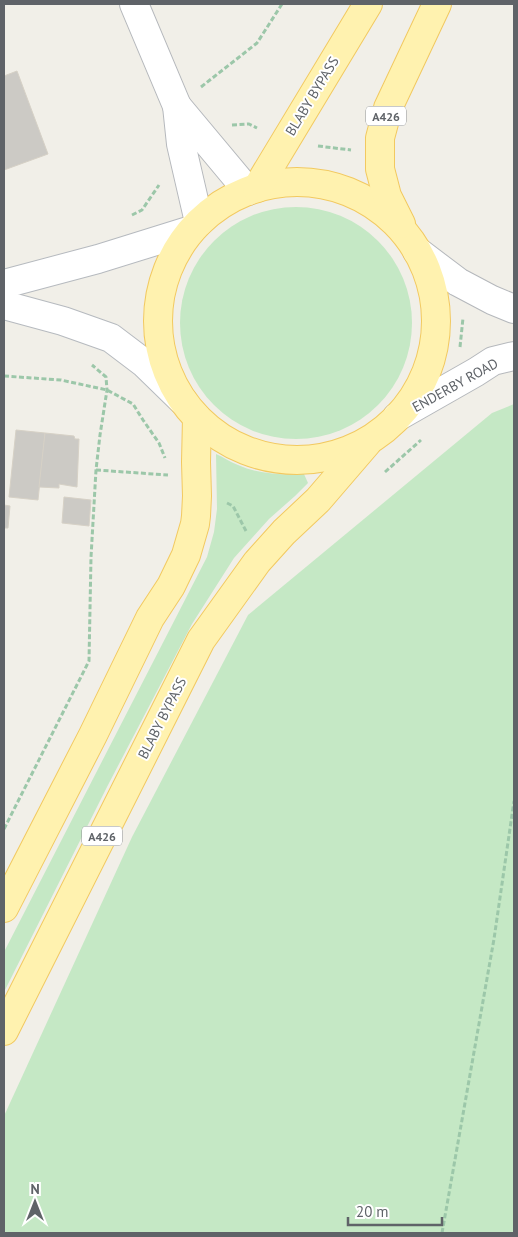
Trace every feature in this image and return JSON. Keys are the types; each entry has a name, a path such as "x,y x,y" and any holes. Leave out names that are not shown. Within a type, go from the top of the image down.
{"main road":[{"name":"BLABY BYPASS","path":"252,189 368,4"},
{"name":"A426","path":"411,242 387,196 380,169 380,138 388,108 437,4"},
{"path":"298,182 323,184 348,192 373,205 391,219 411,242 428,274 433,292 435,311 435,332 432,352 424,375 408,404 397,417 370,439 336,454 310,459 290,460 264,456 240,448 218,435 190,410 171,380 162,358 158,335 158,311 161,289 169,266 180,246 195,226 223,203 252,189 298,182"},
{"path":"4,908 93,735 150,618 171,586 186,555 195,524 197,496 196,462 190,410"},
{"name":"BLABY BYPASS","path":"4,1031 201,640 257,562 284,532 318,500 370,439"}],"street":[{"path":"4,284 98,259 195,226 181,144 177,106 134,4"},
{"path":"177,106 252,189"},
{"path":"411,242 458,282 514,309"},
{"path":"4,305 63,321 110,338 144,363 190,410"},
{"name":"ENDERBY ROAD","path":"397,417 493,361 514,356"}],"path":[{"path":"177,106 257,43 282,4"},
{"path":"312,145 359,151"},
{"path":"124,218 142,210 160,184"},
{"path":"459,350 463,315"},
{"path":"4,376 61,380 107,390 133,404 159,443 165,459"},
{"path":"4,829 89,661 91,557 96,470 107,390"},
{"path":"378,477 427,434"},
{"path":"96,470 171,475 168,467"},
{"path":"225,502 233,506 242,526 247,532"},
{"path":"442,1233 494,938 514,801"}],"green space":[{"path":"296,207 330,212 340,216 351,221 378,241 398,268 403,279 407,289 412,323 407,357 403,367 398,378 378,405 351,425 340,430 330,434 296,439 262,434 252,430 241,425 214,405 194,378 189,367 185,357 180,323 185,289 189,279 194,268 214,241 241,221 252,216 262,212"},
{"path":"514,404 514,1233 4,1233 4,1116 132,837 248,615 492,413"},
{"path":"216,454 235,464 262,472 304,474 308,483 269,519 234,558 192,624 108,785 4,992 4,952 207,557 214,532 217,509"}],"building":[{"path":"17,71 48,154 4,170 4,76"},
{"path":"16,430 45,433 38,500 9,497"},
{"path":"45,433 74,436 75,439 79,439 77,487 59,484 59,488 39,487"},
{"path":"64,497 91,500 89,526 62,523"},
{"path":"4,505 10,506 8,528 4,528"}]}
